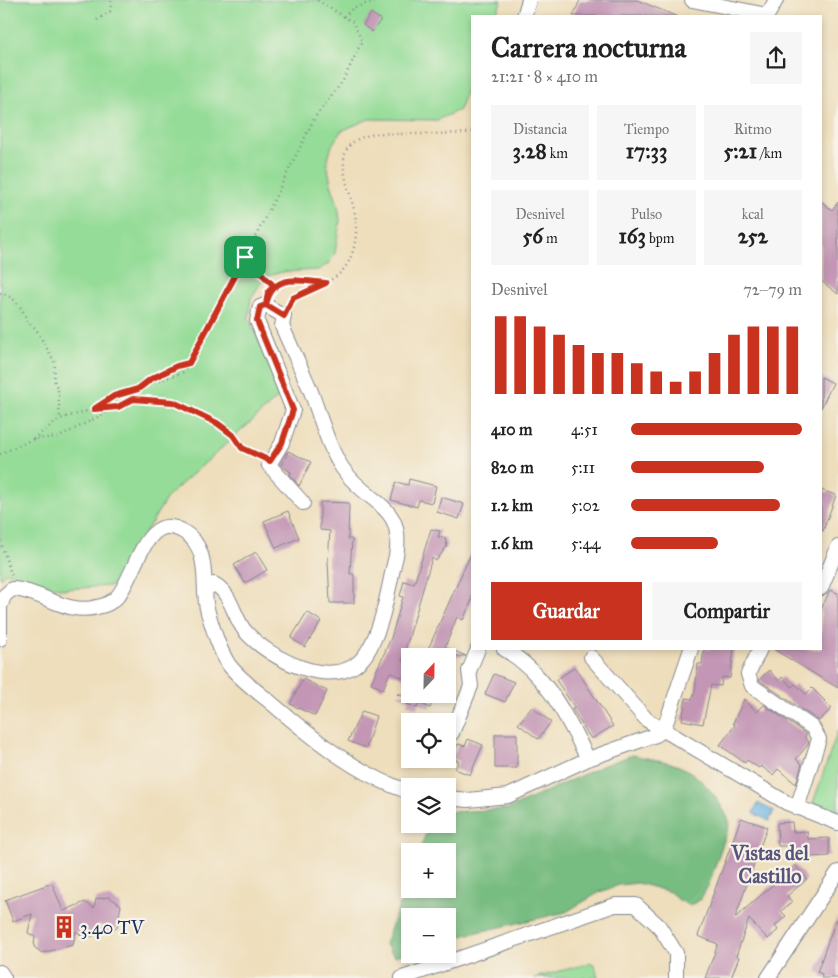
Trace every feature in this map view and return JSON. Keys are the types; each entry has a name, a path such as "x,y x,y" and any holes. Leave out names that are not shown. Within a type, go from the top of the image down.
{"street":[{"path":"524,15 529,0"},
{"path":"692,0 762,15"},
{"path":"768,15 776,0"},
{"path":"205,594 209,586 214,584 219,586 244,630 272,653 297,667 317,672 336,672 354,665 365,656 374,640 397,550 395,519 346,472 330,440 282,326 284,316 266,305 260,307 257,321 293,410 282,443 270,461 271,468 303,503"},
{"path":"0,639 0,608 4,596 12,589 22,590 59,605 95,608 108,603 117,596 150,537 158,528 170,527 183,531 193,539 200,550 204,566 208,612 220,649 240,677 288,718 358,768 375,779 401,789"},
{"path":"822,586 838,547"},
{"path":"456,723 471,686 469,671 478,650"},
{"path":"506,650 518,657 544,681 559,703 588,759"},
{"path":"456,799 468,800 508,796 588,759 656,735 663,730 691,650"},
{"path":"760,650 748,674 752,686 813,728 819,739 797,808"},
{"path":"591,657 647,720 797,808 838,823"},
{"path":"768,978 838,872"},
{"path":"402,978 615,905 636,905 659,926 676,953 676,978"},
{"path":"0,972 4,978"}],"path":[{"path":"96,20 110,11 112,0"},
{"path":"94,409 114,396 184,372 245,257 315,117 343,82 362,41 353,22 317,0"},
{"path":"344,17 353,8 378,0"},
{"path":"284,316 293,298 336,278 348,264 355,246 356,220 343,163 347,149 354,140 372,134 471,132"},
{"path":"245,257 274,286"},
{"path":"266,305 268,292 274,286 284,281 326,283"},
{"path":"0,293 6,294 25,314 26,320 36,329 55,363 54,380 58,390 60,419"},
{"path":"138,389 151,379 177,366 189,363"},
{"path":"33,439 59,437 133,399 173,402 217,423 233,435 242,448 270,461"},
{"path":"0,454 33,439 60,419 94,409 118,407"},
{"path":"0,541 13,579 12,589"}],"green space":[{"path":"0,0 502,0 495,15 471,15 471,78 459,110 437,120 369,119 341,131 332,145 327,163 338,205 340,221 335,253 328,264 318,270 282,272 265,277 251,298 249,318 281,395 168,496 112,586 63,589 6,572 0,578"},
{"path":"838,730 838,812 813,803"},
{"path":"633,755 674,764 687,770 703,782 716,798 730,823 709,884 700,900 690,905 680,901 670,892 638,883 619,885 600,892 566,912 456,937 456,908 401,908 401,954 394,956 385,944 402,898 456,898 456,843 422,843 426,833 456,833 456,812 508,809 604,765"},
{"path":"591,963 595,965 598,978 534,978"}],"water":[{"path":"758,803 774,811 769,821 753,813"}],"building":[{"path":"580,0 637,0 674,15 573,15"},
{"path":"371,13 381,20 372,32 363,25"},
{"path":"822,202 832,210 838,202 838,294 822,282"},
{"path":"822,378 833,383 822,406"},
{"path":"288,451 311,462 299,486 290,475 291,472 281,466"},
{"path":"409,479 436,486 432,503 419,500 417,507 391,500 396,482 408,485"},
{"path":"822,490 836,495 822,530"},
{"path":"441,497 464,504 459,519 437,512"},
{"path":"320,502 349,503 348,539 352,539 350,574 354,574 354,603 330,603 328,562 330,531 320,530"},
{"path":"288,511 299,538 276,548 264,521"},
{"path":"431,529 440,531 438,537 445,538 447,546 436,561 432,558 406,648 401,648 401,677 390,672 383,689 371,683 391,638 403,597 400,596 404,581 414,584"},
{"path":"256,552 267,570 245,583 234,565"},
{"path":"471,553 471,602 463,620 457,617 445,647 447,648 429,648"},
{"path":"830,590 838,593 838,688 775,650 822,650 822,608"},
{"path":"307,612 321,621 305,647 291,638"},
{"path":"704,650 734,650 730,678 722,677 721,686 711,685 703,724 682,720 686,698 692,699 695,692 698,664 702,664"},
{"path":"456,652 466,656 456,656"},
{"path":"575,667 613,726 591,739 572,709 575,708 556,680"},
{"path":"769,670 779,681 782,677 792,687 795,684 806,694 812,688 832,708 819,721 759,680"},
{"path":"494,674 514,682 505,702 485,694"},
{"path":"303,679 327,691 315,716 290,704"},
{"path":"744,699 757,712 764,705 806,734 805,738 809,742 796,759 802,764 796,784 778,769 773,775 761,766 759,768 747,760 745,763 720,745 735,725 733,723"},
{"path":"407,703 419,703 417,708"},
{"path":"419,703 432,703 430,708"},
{"path":"532,707 551,722 538,739 518,724"},
{"path":"362,711 376,716 366,748 348,741"},
{"path":"495,734 517,734 517,768 495,768"},
{"path":"468,739 483,745 470,775 455,769 459,761 456,760 458,744 465,746"},
{"path":"741,818 767,827 735,918 795,865 807,879 787,896 792,902 781,911 786,916 775,926 778,930 768,939 749,919 736,956 739,957 731,978 705,978 718,944 698,936"},
{"path":"792,822 793,832 807,831 808,839 829,838 829,856 795,858 794,846 778,846 777,823"},
{"name":"3.40 TV","path":"52,883 63,911 85,902 94,908 96,899 109,897 121,905 117,928 108,931 99,924 96,935 85,938 76,931 73,945 42,953 34,947 35,937 28,933 32,914 13,921 5,900"},
{"path":"837,917 838,978 821,978 822,974 817,972"}],"place":[{"name":"3.40 TV","path":"64,927"}],"district":[{"name":"Vistas del Castillo","path":"770,864"}],"route":[{"path":"245,257 189,363 177,366 151,379 138,389 114,396 94,409 118,407 133,399 173,402 188,407 217,423 233,435 242,448 270,461 282,443 293,410 257,321 260,307 266,305 268,292 274,286 284,281 326,283 293,298 284,316 266,305 268,292 274,286 245,257"}]}
